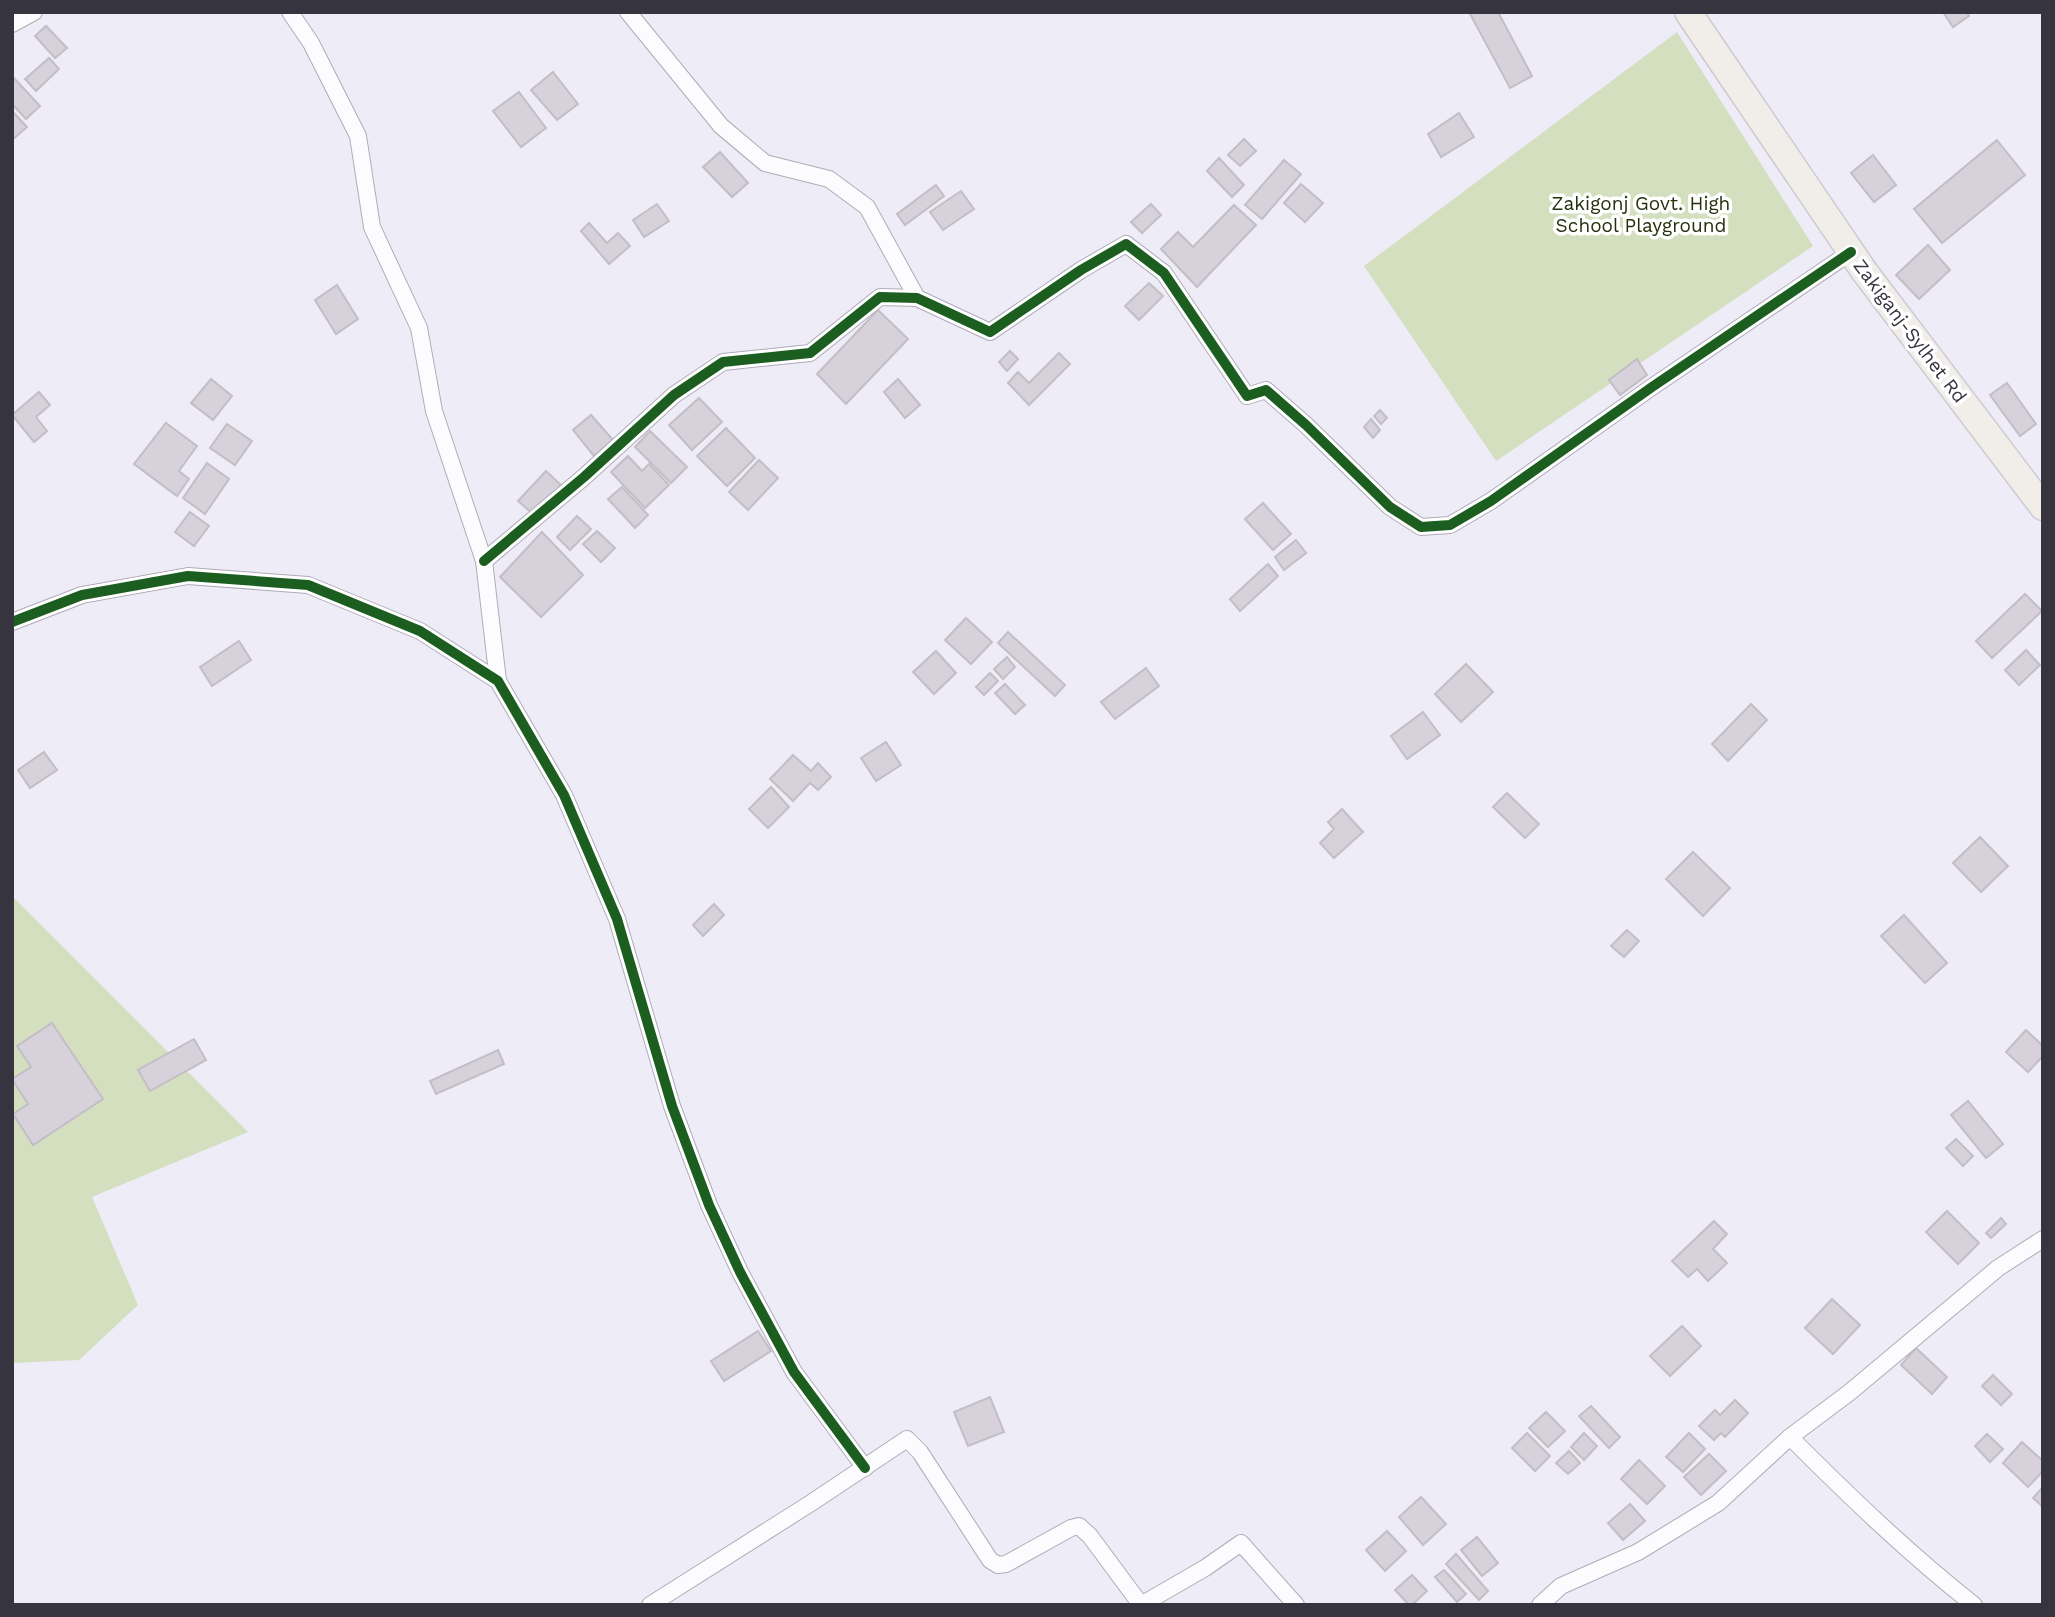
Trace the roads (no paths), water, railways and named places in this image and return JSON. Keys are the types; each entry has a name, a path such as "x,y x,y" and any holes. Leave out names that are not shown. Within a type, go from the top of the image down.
{"main road":[{"name":"Zakiganj-Sylhet Rd","path":"1688,12 1851,252 2043,507"}],"street":[{"path":"12,24 34,12"},
{"path":"289,12 311,43 358,136 372,227 419,328 434,411 484,561 498,681 564,795 617,919 672,1106 709,1205 740,1272 794,1372 865,1468"},
{"path":"628,12 721,126 765,163 829,179 867,207 918,298"},
{"path":"484,561 674,395 723,362 810,353 880,298 918,298 989,332 1081,270 1126,244 1164,273 1247,396 1266,390 1390,507 1421,527 1450,525 1491,501 1652,387 1851,252"},
{"path":"12,622 82,595 188,576 308,585 420,631 498,681"},
{"path":"1540,1605 1561,1587 1639,1552 1718,1503 1790,1437 1850,1392 1998,1268 2043,1239"},
{"path":"1790,1437 1857,1504 1931,1571 1974,1605"},
{"path":"650,1605 865,1468 907,1438 920,1452 990,1560 998,1564 1006,1564 1079,1526 1090,1536 1141,1605 1205,1568 1241,1543 1296,1605"}],"park label":[{"name":"Zakigonj Govt. High School Playground","path":"1641,214"}]}
